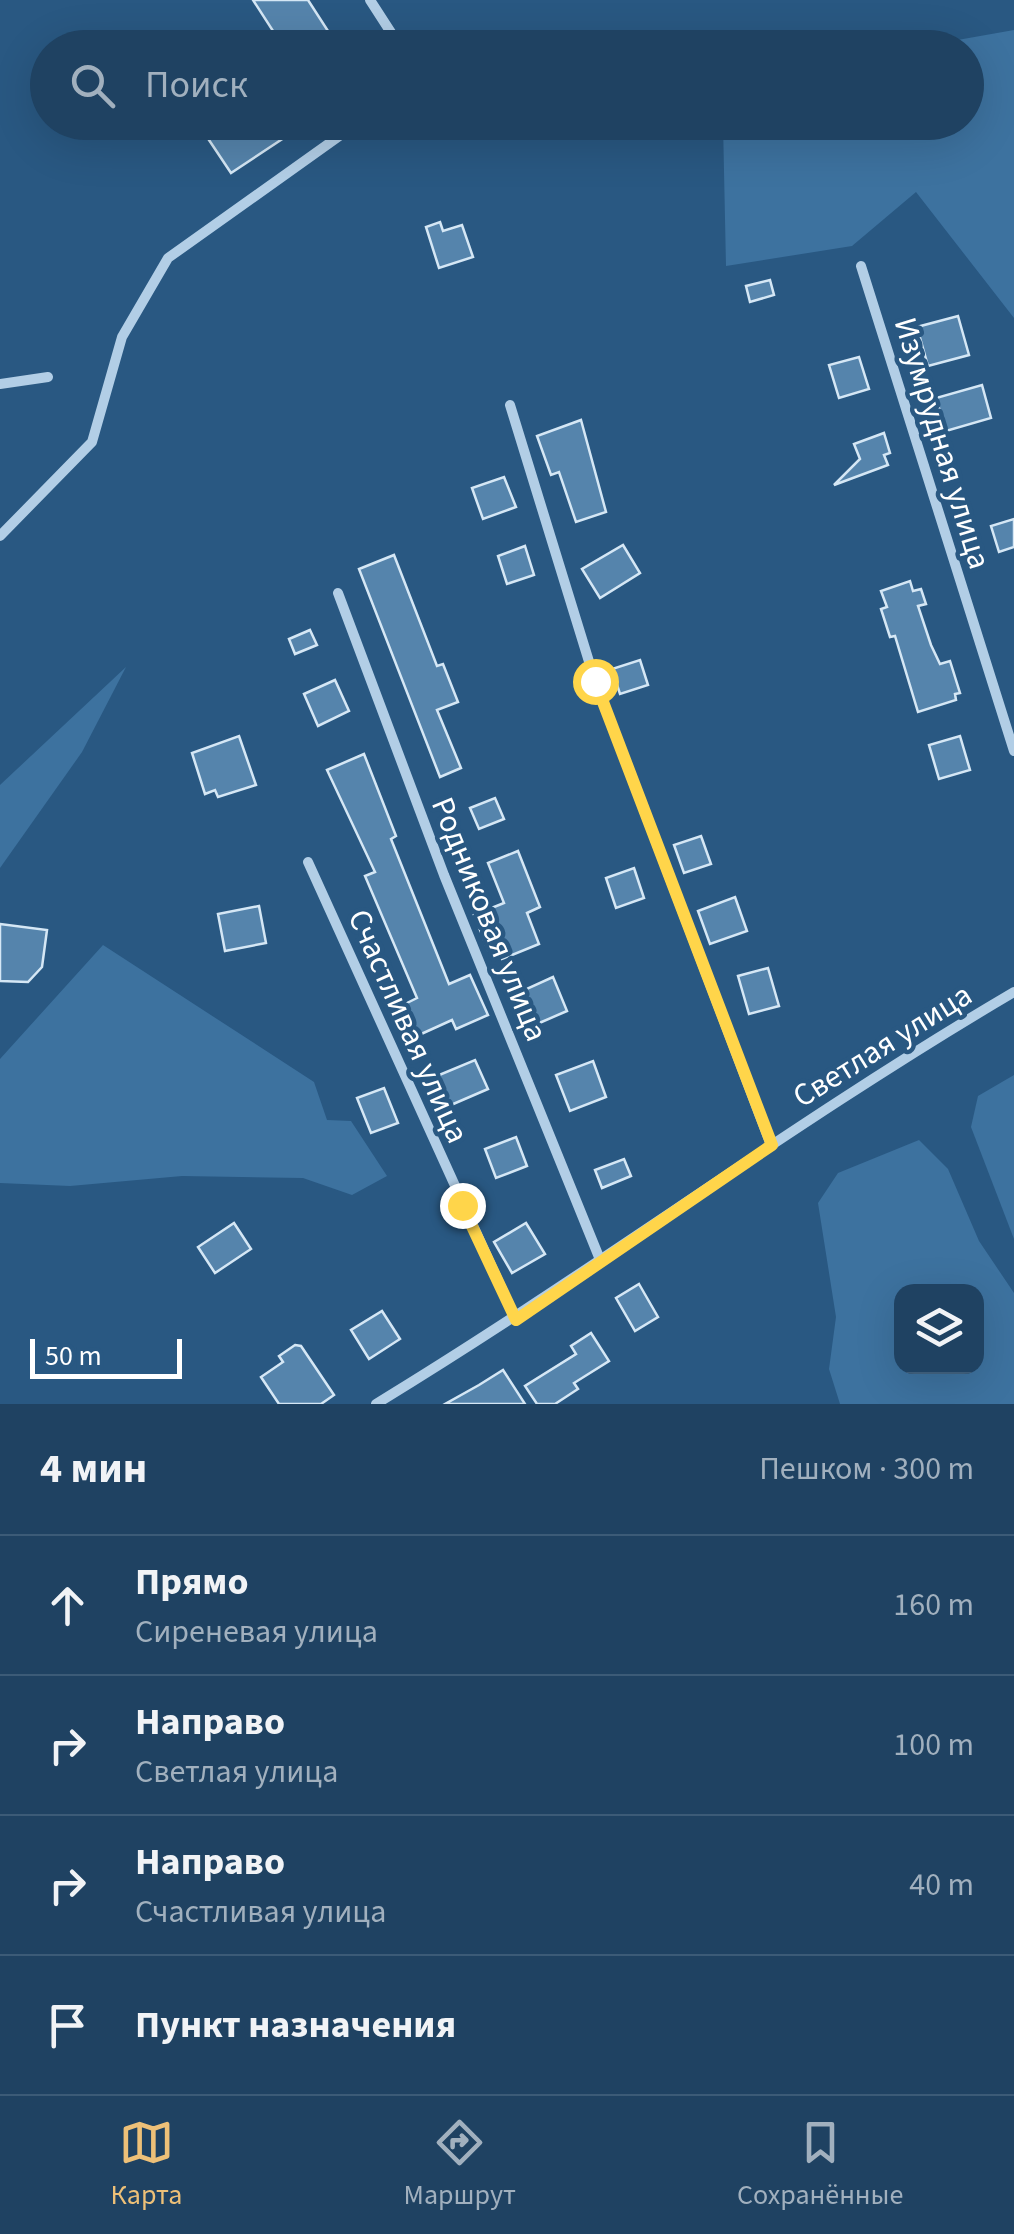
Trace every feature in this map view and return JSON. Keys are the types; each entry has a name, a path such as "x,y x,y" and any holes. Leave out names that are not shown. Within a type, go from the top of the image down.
{"street":[{"path":"370,0 389,30"},
{"path":"0,536 92,442 122,338 168,258 334,140"},
{"name":"Изумрудная улица","path":"861,266 1014,750"},
{"path":"0,384 48,377"},
{"path":"510,405 595,681 772,1145"},
{"name":"Родниковая улица","path":"338,593 444,875 601,1262"},
{"name":"Счастливая улица","path":"308,862 516,1320"},
{"name":"Светлая улица","path":"376,1404 516,1320 772,1145 1014,992"}],"shaded area":[{"path":"1014,30 1014,318 916,192 852,246 726,266 723,140 984,140 984,35"},
{"path":"126,667 82,752 0,868 0,785"},
{"path":"103,945 314,1082 327,1120 351,1121 387,1176 352,1195 303,1178 182,1176 70,1186 0,1183 0,1059"},
{"path":"1014,1075 1014,1239 971,1127 978,1096"},
{"path":"919,1140 948,1169 979,1241 1014,1293 1014,1404 840,1404 829,1369 836,1317 818,1203 838,1173"}],"building":[{"path":"253,0 308,0 327,30 272,30"},
{"path":"209,140 281,140 231,173"},
{"path":"440,222 443,231 462,225 473,257 439,268 426,227"},
{"path":"770,280 774,295 750,302 746,286"},
{"path":"958,316 969,355 928,366 917,327"},
{"path":"859,357 869,389 839,398 829,365"},
{"path":"982,385 991,418 946,431 936,398"},
{"path":"581,420 606,512 576,522 559,472 551,475 537,436"},
{"path":"884,433 890,453 884,455 888,465 834,485 860,459 854,444"},
{"path":"504,477 516,507 483,519 472,488"},
{"path":"1014,519 1014,547 999,552 991,526"},
{"path":"623,545 640,573 600,598 582,569"},
{"path":"525,546 534,575 507,584 498,556"},
{"path":"394,555 437,666 443,664 458,702 437,710 461,768 440,777 359,569"},
{"path":"910,581 913,591 921,589 926,604 918,606 931,645 940,664 950,661 960,693 955,694 956,700 918,712 895,636 890,637 881,609 887,607 881,591"},
{"path":"310,630 317,645 295,654 289,639"},
{"path":"640,660 648,685 620,694 612,669"},
{"path":"335,680 349,711 318,726 304,694"},
{"path":"239,736 256,785 218,797 215,790 205,794 192,753"},
{"path":"960,736 970,770 939,779 929,745"},
{"path":"364,754 396,836 391,839 449,984 470,975 488,1015 456,1029 452,1020 419,1035 405,1004 417,998 365,876 375,872 327,770"},
{"path":"495,798 504,819 479,829 470,808"},
{"path":"701,836 711,864 684,873 674,845"},
{"path":"518,851 540,907 527,913 539,944 502,959 497,947 488,950 474,915 504,903 488,863"},
{"path":"634,868 644,898 616,908 606,878"},
{"path":"735,897 747,931 710,944 698,911"},
{"path":"259,906 266,943 225,951 218,914"},
{"path":"0,924 47,930 42,967 28,982 0,981"},
{"path":"768,968 779,1006 749,1014 738,976"},
{"path":"553,977 567,1011 537,1024 522,991"},
{"path":"475,1060 488,1089 444,1108 432,1078"},
{"path":"593,1061 606,1097 570,1111 556,1075"},
{"path":"384,1088 398,1123 371,1133 357,1098"},
{"path":"516,1137 527,1166 496,1178 485,1149"},
{"path":"624,1159 631,1176 602,1188 595,1170"},
{"path":"234,1223 251,1249 215,1273 198,1247"},
{"path":"526,1223 545,1254 512,1273 494,1242"},
{"path":"639,1284 658,1317 635,1331 616,1298"},
{"path":"382,1311 400,1339 369,1359 351,1330"},
{"path":"591,1333 609,1361 574,1383 578,1389 555,1404 537,1404 525,1386 576,1354 571,1346"},
{"path":"295,1345 301,1346 334,1395 321,1404 279,1404 261,1377 283,1362 279,1356"},
{"path":"503,1370 525,1404 445,1404 479,1385"}],"route":[{"path":"462,1205 516,1320 772,1145 595,681"}]}
